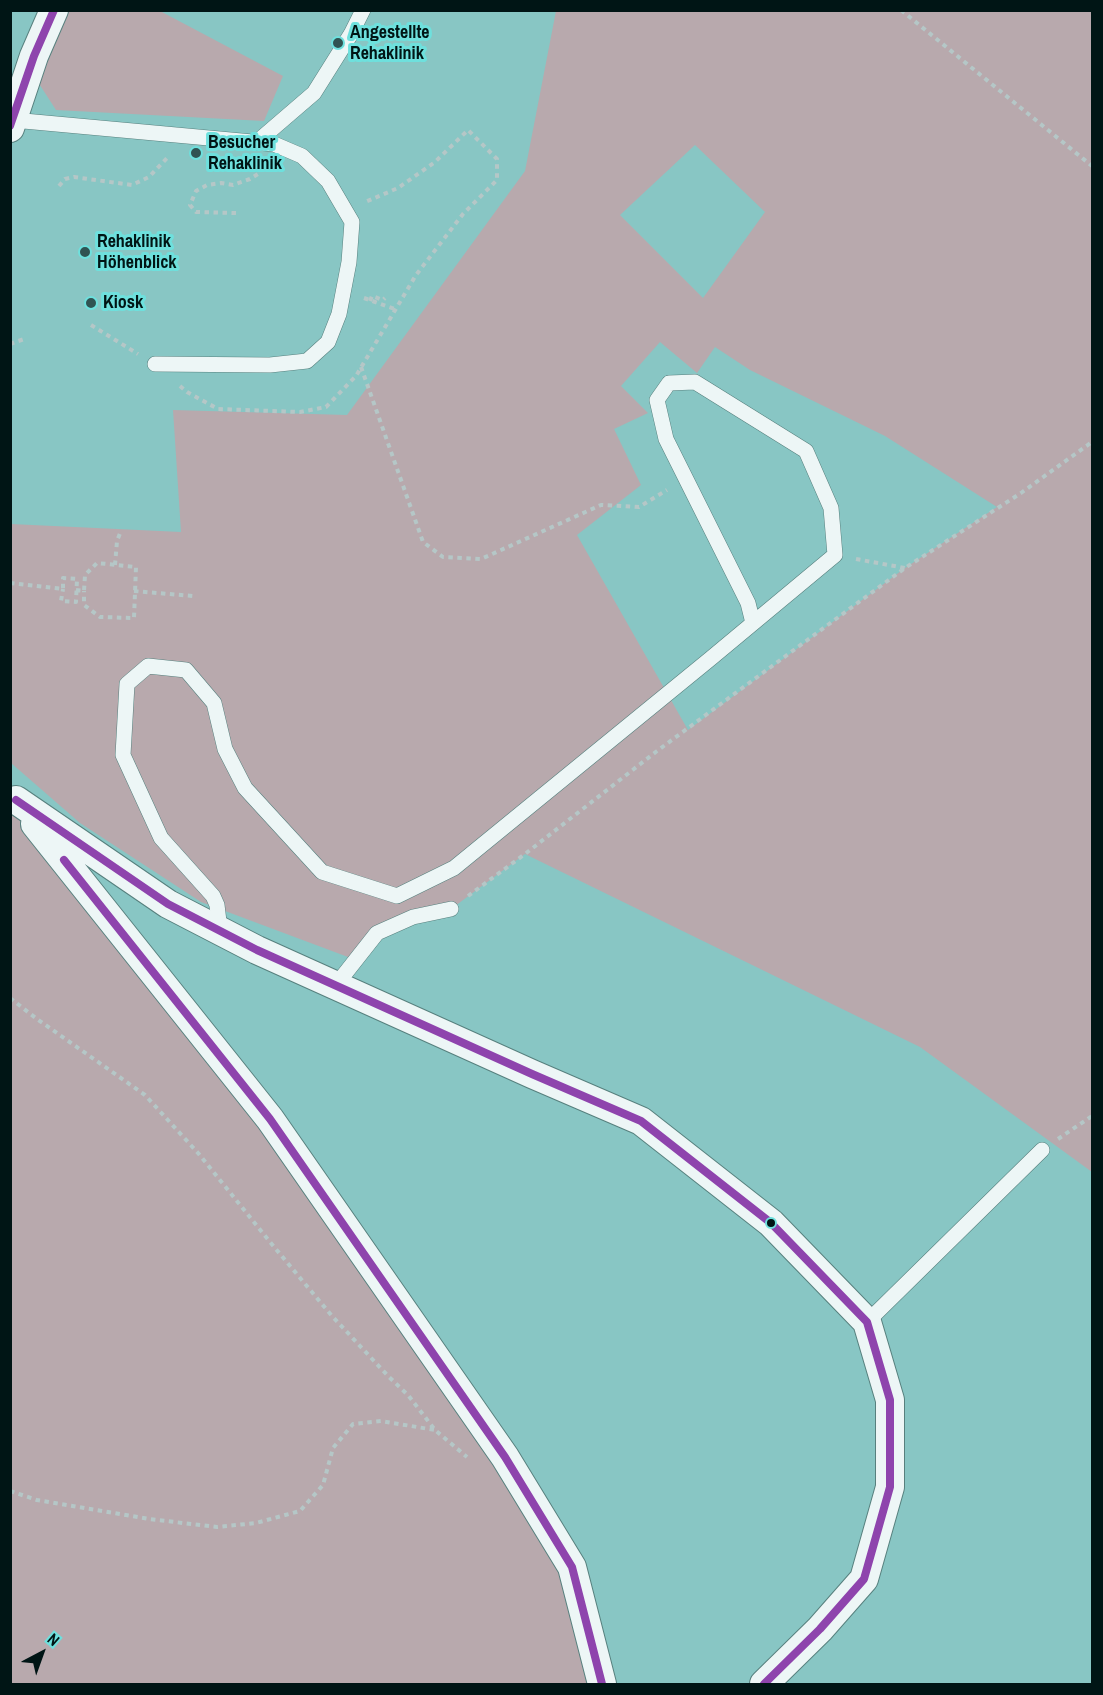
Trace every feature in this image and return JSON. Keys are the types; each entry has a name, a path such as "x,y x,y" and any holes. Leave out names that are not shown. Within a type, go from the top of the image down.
{"street":[{"path":"12,124 34,56 54,10"},
{"path":"13,795 168,904 257,950 641,1121 771,1223 867,1322 890,1400 890,1487 864,1579 820,1629 764,1684"},
{"path":"13,795 270,1119 505,1457 572,1567 602,1684"}],"lane":[{"path":"263,143 314,93 351,34 363,10"},
{"path":"12,124 274,144 302,156 328,182 352,222 349,262 339,314 328,342 307,362 270,365 155,364"},
{"path":"220,930 217,905 213,896 161,838 123,755 127,684 148,666 186,670 214,703 225,749 245,788 322,872 397,896 454,868 753,623 835,555 831,508 806,451 695,382 669,383 657,400 666,439 748,603 753,623"},
{"path":"336,985 377,933 413,917 451,909"},
{"path":"867,1322 1042,1150"}],"path":[{"path":"901,10 1092,166"},
{"path":"58,186 65,179 74,177 132,185 149,177 166,160 174,147 177,135"},
{"path":"236,213 196,212 190,205 196,191 207,185 221,183 233,185 261,172 267,157 263,143"},
{"path":"344,291 395,309"},
{"path":"370,301 372,296 383,300 385,298"},
{"path":"92,325 155,364"},
{"path":"10,344 27,338"},
{"path":"361,367 423,542 443,557 481,559 601,505 639,507 686,479"},
{"path":"451,909 657,751 905,568 1021,493 1092,442"},
{"path":"115,565 117,541 121,531"},
{"path":"835,555 905,568"},
{"path":"97,563 136,567 134,618 100,617 84,604 84,591 85,575 97,563"},
{"path":"63,578 77,579 76,602 61,601 63,588 63,578"},
{"path":"10,583 63,588"},
{"path":"76,590 84,591"},
{"path":"134,591 193,596"},
{"path":"10,998 145,1095 198,1153 325,1308 408,1395 435,1430 468,1457"},
{"path":"1042,1150 1092,1116"},
{"path":"10,1491 37,1500 149,1519 217,1527 256,1523 300,1511 323,1485 333,1448 353,1424 381,1421 435,1430"}],"shaded area":[{"path":"65,10 160,11 283,76 264,121 56,110 36,79"},
{"path":"556,11 1092,11 1092,1172 920,1047 525,854 451,909 377,933 356,960 201,902 80,823 11,763 11,524 181,532 173,410 347,415 525,171","holes":["695,145 765,212 703,298 620,215","660,342 697,373 715,347 750,370 885,436 997,507 905,568 688,730 577,535 641,485 614,429 648,413 621,386"]},
{"path":"10,790 270,1119 572,1567 602,1684 11,1684"}],"transit line":[{"path":"10,126 34,56 54,10"},
{"path":"16,800 168,904 257,950 641,1121 771,1223 867,1322 890,1400 890,1487 864,1579 820,1629 764,1684"},
{"path":"64,860 270,1119 505,1457 572,1567 602,1684"}],"place":[{"name":"Angestellte Rehaklinik","path":"338,43"},
{"name":"Besucher Rehaklinik","path":"196,153"},
{"name":"Rehaklinik Höhenblick","path":"85,252"},
{"name":"Kiosk","path":"91,303"}]}
